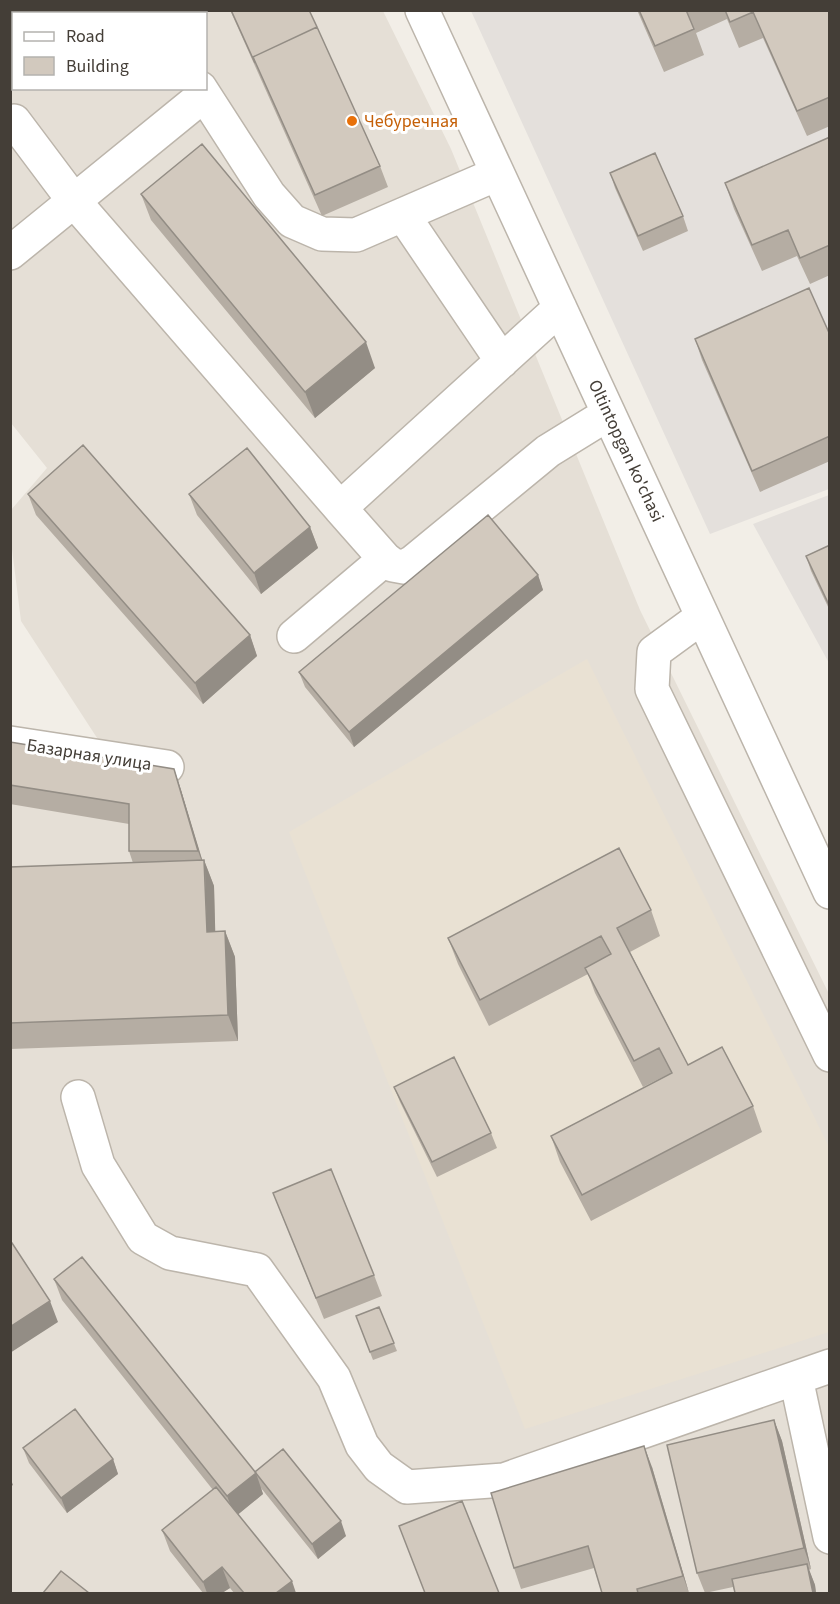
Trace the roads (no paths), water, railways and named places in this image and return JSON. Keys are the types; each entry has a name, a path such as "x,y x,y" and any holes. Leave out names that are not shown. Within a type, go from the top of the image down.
{"street":[{"name":"Oltintopgan ko'chasi","path":"422,10 830,892"},
{"path":"10,253 202,92 268,195 292,221 322,234 356,235 497,174"},
{"path":"10,124 15,121 74,201 340,508 393,565 404,567 413,562 548,451 608,414"},
{"path":"403,215 502,361"},
{"path":"340,508 560,308"},
{"path":"294,636 385,559"},
{"path":"702,616 654,652 652,689 830,1055"},
{"name":"Базарная улица","path":"10,743 167,767"},
{"path":"78,1097 98,1166 143,1238 170,1253 257,1270 334,1377 362,1445 379,1467 407,1486 504,1480 830,1366"},
{"path":"796,1378 830,1536"}],"place":[{"name":"Чебуречная","path":"352,121"}]}
